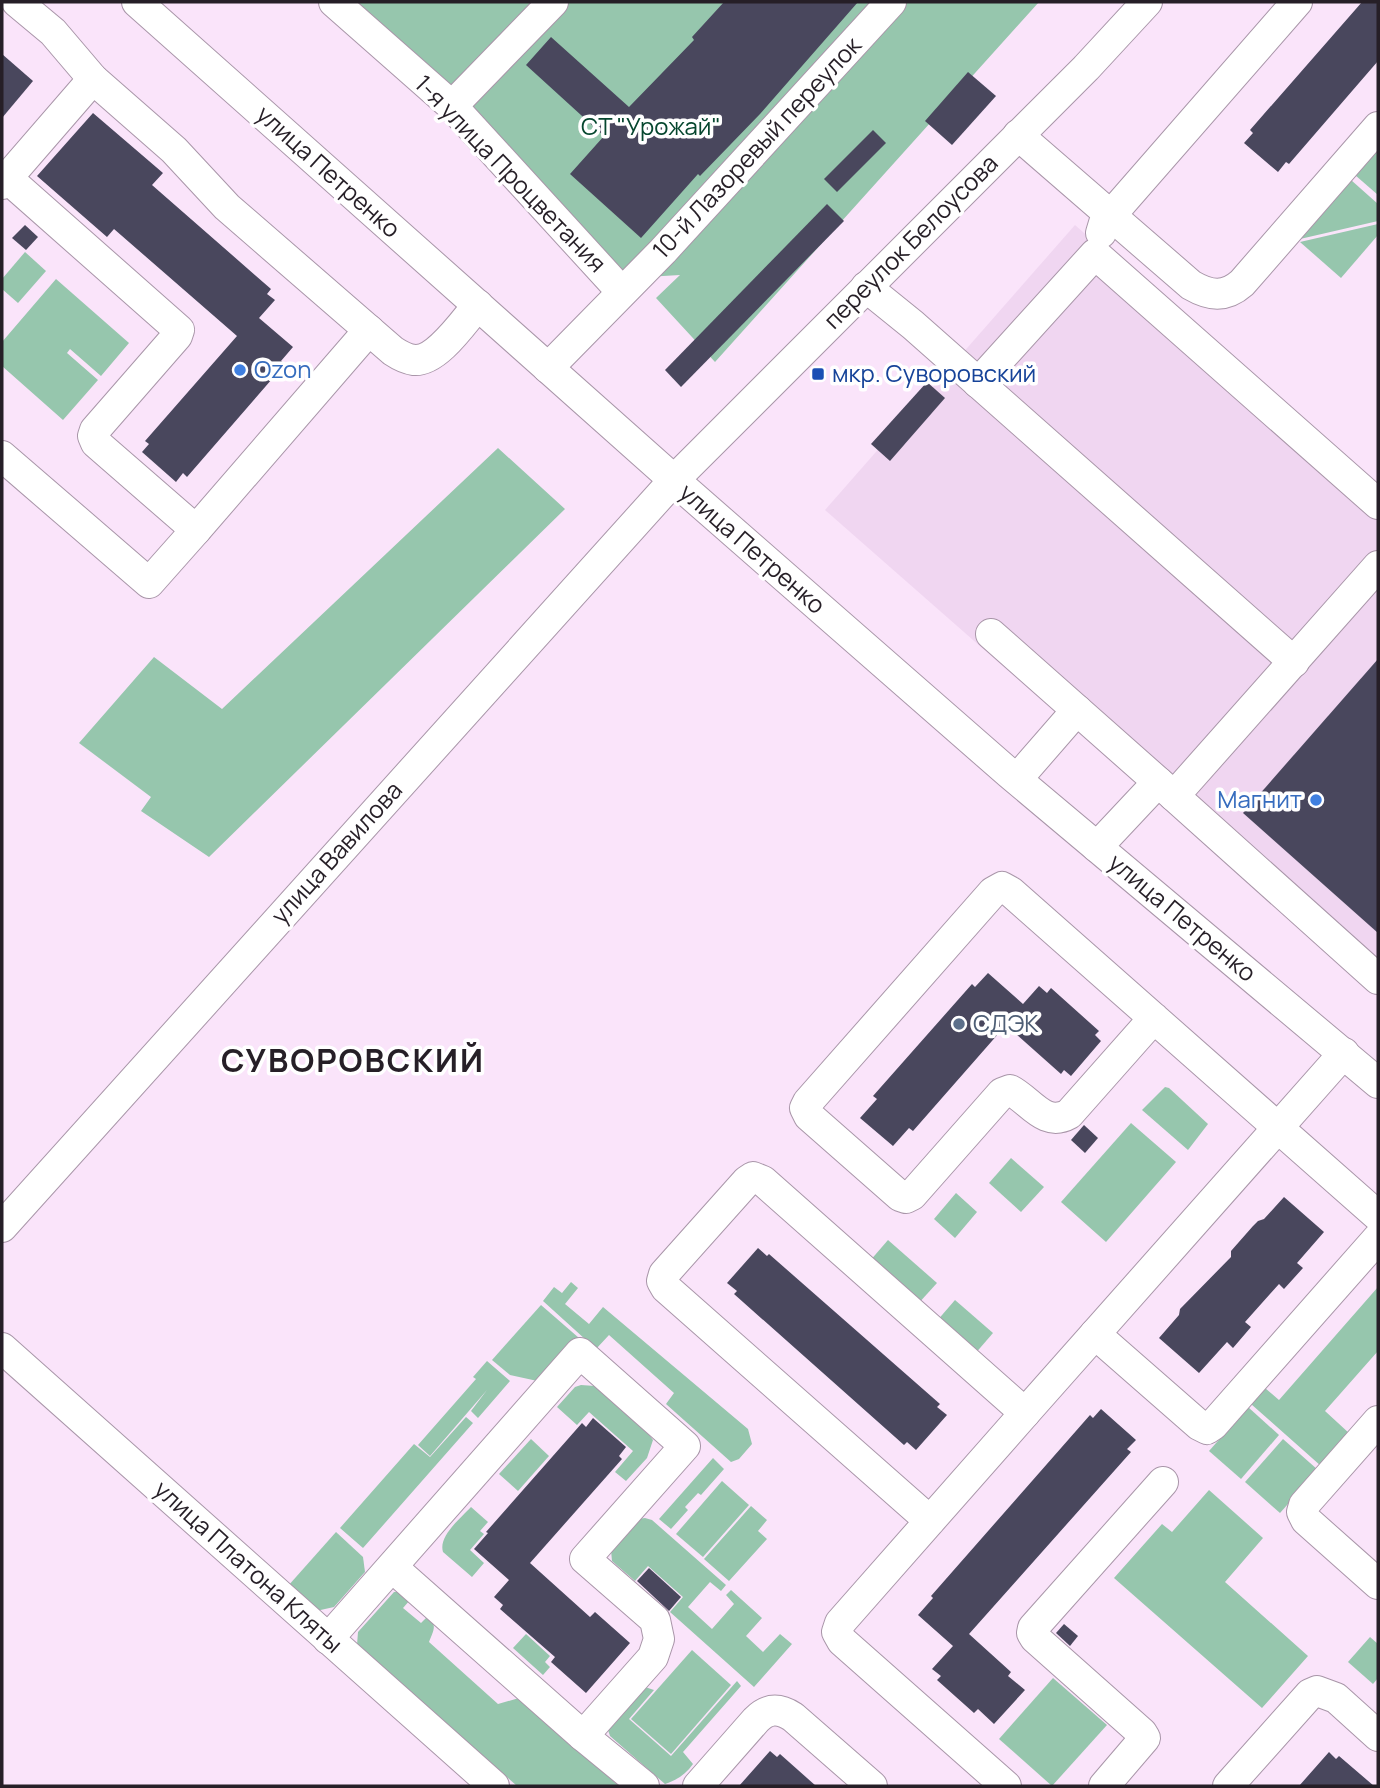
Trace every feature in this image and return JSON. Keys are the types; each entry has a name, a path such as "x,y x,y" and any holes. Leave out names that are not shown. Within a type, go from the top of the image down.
{"street":[{"path":"18,2 53,32 93,79 158,135 227,207 393,351 416,360 427,358 438,350 478,305"},
{"name":"улица Петренко","path":"137,2 674,480 1017,779 1378,1083"},
{"name":"1-я улица Процветания","path":"334,2 452,106 622,292"},
{"path":"452,106 553,2"},
{"name":"10-й Лазоревый переулок","path":"548,368 663,251 891,2"},
{"name":"переулок Белоусова","path":"674,480 1086,68 1147,2"},
{"path":"978,383 1095,254 1104,223 1297,2"},
{"path":"93,79 4,181 179,330 177,336 95,430 93,436 96,443 195,530"},
{"path":"1018,135 1191,285 1203,293 1218,296 1233,291 1242,283 1378,127"},
{"path":"1095,254 1378,503"},
{"path":"866,287 1294,662"},
{"path":"2,456 149,583 369,330"},
{"name":"улица Вавилова","path":"2,1227 674,480"},
{"path":"1097,847 1166,789 1294,662 1378,566"},
{"path":"991,634 1378,979"},
{"path":"1017,779 1077,710"},
{"path":"1154,1018 1069,1114 1061,1119 1049,1119 1010,1090 1002,1093 912,1195 906,1198 900,1196 809,1116 806,1108 808,1102 993,892 1002,887 1011,892 1278,1127 1378,1216"},
{"path":"1006,1786 842,1641 836,1632 840,1623 1344,1053"},
{"path":"930,1521 666,1288 662,1281 664,1275 733,1197 753,1177 763,1181 1026,1413"},
{"path":"1095,1334 1199,1425 1207,1429 1378,1238"},
{"name":"улица Платона Кляты","path":"2,1348 494,1786"},
{"path":"328,1640 580,1353 685,1446 585,1559 655,1620 659,1639 653,1657 583,1736"},
{"path":"1378,1421 1304,1505 1302,1512 1306,1520 1378,1584"},
{"path":"1104,1786 1144,1738 1142,1733 1032,1633 1033,1628 1163,1482"},
{"path":"392,1567 583,1736 644,1786"},
{"path":"1228,1786 1310,1694 1317,1691 1336,1698 1378,1736"},
{"path":"698,1786 756,1720 763,1713 772,1710 783,1711 793,1717 872,1786"}],"shaded area":[{"path":"1075,225 1378,492 1378,996 825,510"}],"green space":[{"name":"СТ \"Урожай\"","path":"337,2 1039,2 715,362 656,298 680,275 629,278"},
{"path":"1378,148 1378,195 1355,175"},
{"path":"1351,180 1378,204 1378,221 1300,239"},
{"path":"1378,224 1378,235 1341,278 1300,242"},
{"path":"25,252 46,271 18,303 2,289 2,279"},
{"path":"56,279 129,343 101,376 70,349 67,353 98,380 63,420 2,366 2,342"},
{"path":"498,448 565,509 209,857 141,811 151,797 79,743 154,657 222,709"},
{"path":"1165,1087 1208,1124 1188,1150 1142,1110"},
{"path":"1131,1123 1176,1162 1106,1242 1061,1202"},
{"path":"1011,1158 1044,1187 1021,1212 989,1183"},
{"path":"956,1193 977,1212 955,1238 934,1219"},
{"path":"888,1240 937,1283 917,1305 869,1262"},
{"path":"571,1282 578,1288 565,1304 589,1324 603,1307 748,1429 752,1444 739,1459 731,1462 666,1404 674,1393 609,1335 596,1349 543,1301 554,1287 562,1293"},
{"path":"1378,1287 1378,1351 1325,1411 1350,1434 1321,1466 1251,1404 1265,1388 1279,1400"},
{"path":"955,1300 993,1333 974,1355 936,1322"},
{"path":"541,1305 579,1338 542,1382 510,1375 492,1360"},
{"path":"487,1361 510,1381 478,1418 471,1411 487,1390 430,1456 418,1445 476,1379 473,1377"},
{"path":"595,1386 653,1440 647,1458 626,1481 615,1472 633,1451 589,1412 577,1425 557,1407 575,1387"},
{"path":"1248,1407 1279,1435 1241,1479 1209,1451"},
{"path":"466,1417 473,1423 363,1548 340,1528 414,1444 430,1457"},
{"path":"531,1439 549,1456 518,1491 499,1474"},
{"path":"1283,1439 1318,1470 1280,1513 1245,1482"},
{"path":"713,1458 724,1469 701,1495 698,1493 685,1507 688,1510 671,1529 659,1519"},
{"path":"722,1481 749,1505 703,1557 676,1534"},
{"path":"1209,1490 1263,1538 1225,1582 1308,1656 1262,1708 1114,1578 1162,1524 1172,1532"},
{"path":"751,1506 767,1520 758,1531 767,1539 729,1581 704,1559"},
{"path":"471,1507 488,1522 480,1531 484,1534 470,1550 484,1563 472,1577 443,1552 442,1546 451,1528"},
{"path":"638,1519 652,1520 726,1585 721,1591 710,1582 688,1607 712,1629 734,1604 726,1595 731,1590 762,1618 746,1636 763,1652 780,1634 792,1644 754,1687 670,1612 683,1597 648,1566 635,1581 612,1561 611,1550"},
{"path":"336,1532 363,1557 365,1572 334,1607 316,1611 288,1586"},
{"path":"394,1592 399,1592 410,1600 403,1608 421,1623 428,1616 431,1619 434,1628 429,1642 498,1704 519,1698 619,1786 517,1786 357,1645 358,1632"},
{"path":"526,1634 550,1656 545,1662 550,1667 543,1675 513,1648"},
{"path":"1370,1637 1378,1644 1378,1678 1373,1684 1348,1662"},
{"path":"692,1650 731,1685 671,1754 631,1719"},
{"path":"1053,1678 1107,1725 1052,1786 999,1739"},
{"path":"737,1681 741,1686 683,1752 693,1764 677,1779 665,1784 610,1736 607,1727 642,1686 654,1690 629,1719 671,1756"}],"building":[{"path":"724,2 858,2 760,114 700,176 698,174 641,238 570,174 604,136 526,65 551,37 629,107 694,40 692,37"},
{"path":"1362,2 1378,2 1378,61 1289,164 1286,162 1278,172 1244,143 1253,133 1250,130"},
{"path":"2,54 33,81 2,118"},
{"path":"968,72 996,96 952,145 925,121"},
{"path":"93,113 163,173 152,185 271,289 267,294 275,300 259,318 293,347 281,361 285,364 187,477 183,473 176,482 142,452 149,444 145,441 237,336 114,229 107,237 37,176"},
{"path":"873,130 886,143 837,192 824,179"},
{"path":"827,204 844,221 681,387 665,370"},
{"path":"25,225 38,237 26,250 12,238"},
{"path":"927,382 945,398 890,461 871,444"},
{"name":"Магнит","path":"1378,659 1378,933 1243,813"},
{"path":"988,973 1023,1004 1039,986 1047,993 1051,988 1099,1031 1095,1035 1101,1041 1071,1076 1064,1070 1061,1074 1006,1025 913,1131 909,1128 893,1146 860,1118 877,1099 873,1096 972,984 975,987"},
{"path":"1084,1125 1098,1138 1085,1153 1071,1140"},
{"path":"1284,1197 1324,1232 1297,1263 1303,1268 1284,1289 1279,1284 1245,1322 1251,1327 1233,1348 1227,1342 1199,1373 1159,1338 1179,1315 1180,1309 1231,1257 1231,1251 1253,1226 1264,1219"},
{"path":"758,1248 767,1256 769,1254 940,1404 937,1407 947,1415 916,1450 907,1442 904,1445 734,1294 737,1291 727,1283"},
{"path":"1101,1409 1136,1440 1127,1449 1131,1452 969,1634 1011,1672 1008,1676 1025,1690 994,1724 978,1709 974,1713 937,1680 941,1676 932,1669 953,1646 918,1615 933,1598 931,1596 1090,1415 1093,1418"},
{"path":"593,1418 626,1447 619,1456 622,1459 530,1563 590,1617 595,1612 630,1643 586,1693 551,1662 555,1657 500,1609 503,1605 494,1597 509,1580 474,1549 582,1423 586,1427"},
{"path":"649,1568 681,1597 669,1611 637,1581"},
{"path":"1064,1624 1078,1636 1070,1646 1056,1633"},
{"path":"770,1751 777,1757 780,1754 816,1786 739,1786"},
{"path":"1329,1752 1336,1759 1339,1756 1374,1786 1299,1786"}],"place":[{"name":"Ozon","path":"240,370"},
{"name":"мкр. Суворовский","path":"818,374"},
{"name":"Магнит","path":"1316,800"},
{"name":"СДЭК","path":"959,1024"}],"district":[{"name":"СУВОРОВСКИЙ","path":"353,1061"}]}
